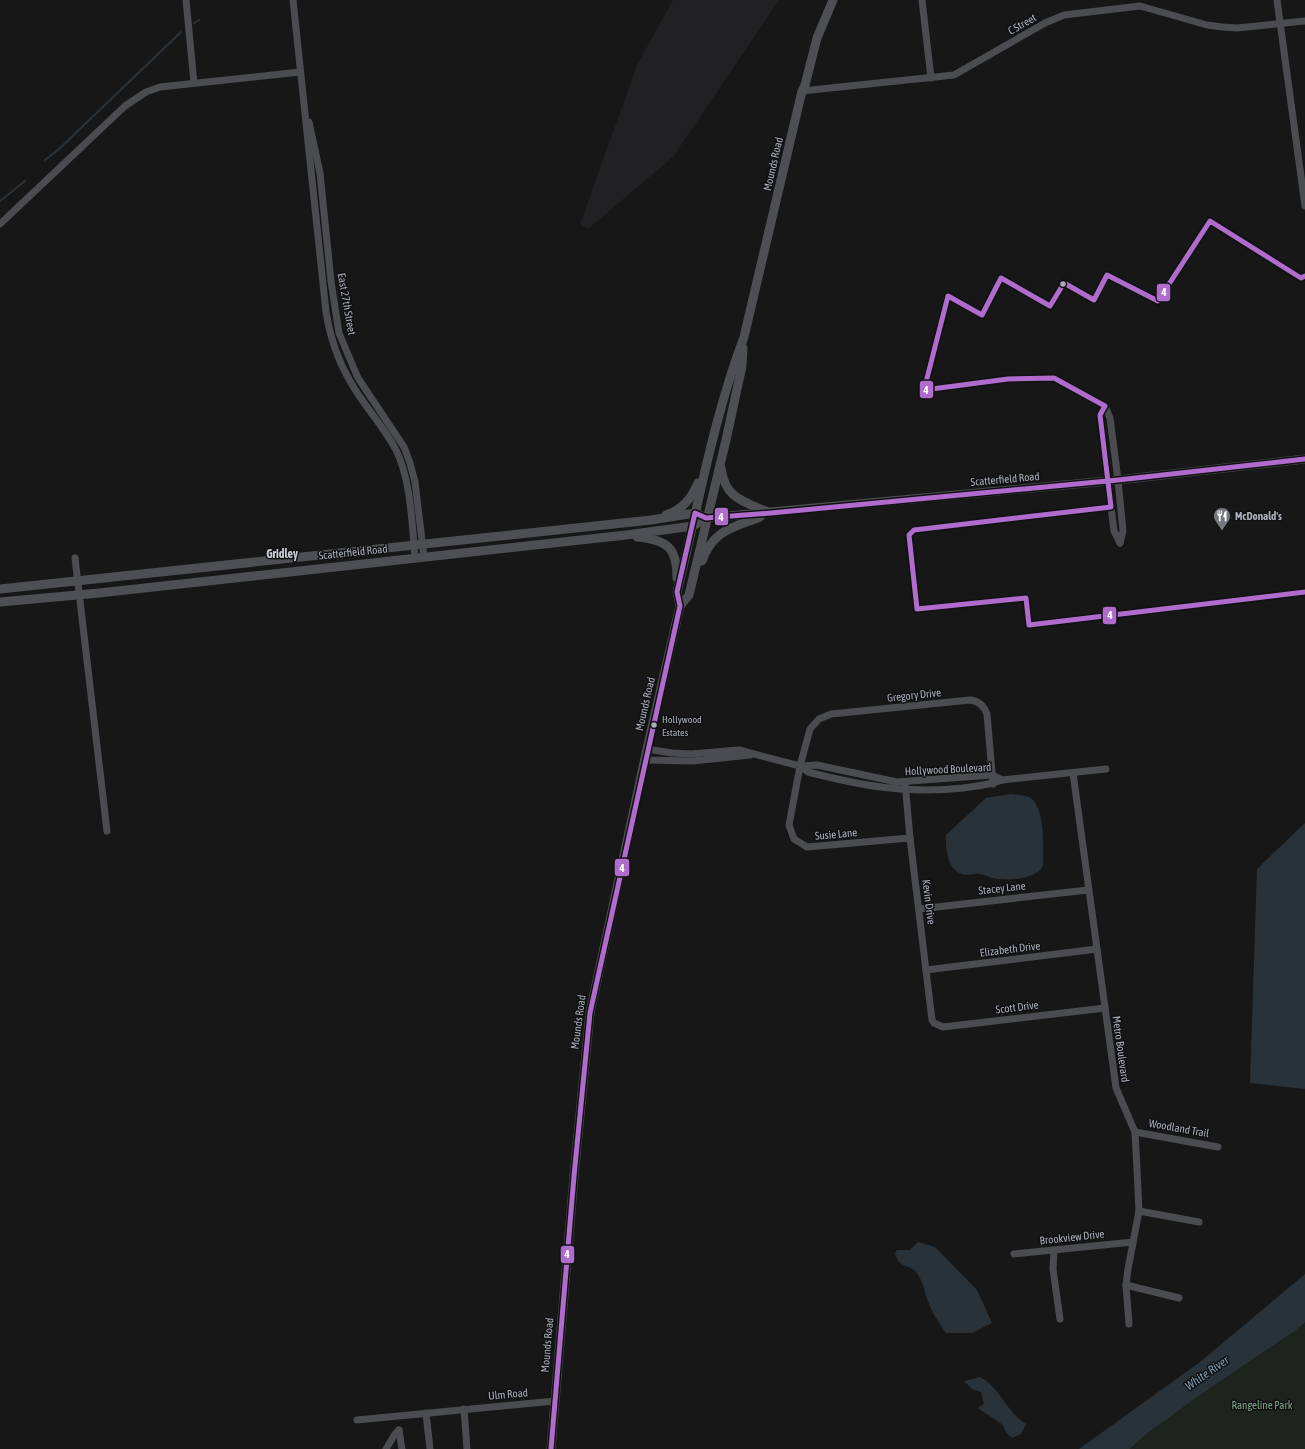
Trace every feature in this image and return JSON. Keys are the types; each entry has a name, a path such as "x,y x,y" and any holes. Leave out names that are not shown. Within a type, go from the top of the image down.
{"main road":[{"name":"Mounds Road","path":"551,1449 590,1013 647,749 680,606 677,592 707,461 734,364 744,337 802,91 805,85 817,38 833,0"},
{"name":"Mounds Road","path":"680,606 689,595 742,366 744,337"},
{"name":"Scatterfield Road","path":"0,602 79,595 626,535 693,526 706,518 1108,481 1305,459"},
{"path":"651,520 679,509 688,501 694,493 707,461"},
{"path":"720,463 723,482 727,489 741,500 771,513"},
{"name":"Scatterfield Road","path":"0,589 651,520 695,513 706,518"},
{"path":"689,595 706,548 714,538 724,531 771,513"},
{"path":"626,535 657,540 670,548 676,563 677,592"}],"street":[{"path":"186,0 194,83"},
{"name":"East 27th Street","path":"293,0 302,85 320,173 331,282 339,333 358,378 391,427 406,453 415,482 420,557"},
{"path":"922,0 931,78"},
{"path":"1278,0 1305,206"},
{"name":"C Street","path":"802,91 954,75 1045,23 1064,15 1140,6 1207,25 1222,27 1237,28 1305,21"},
{"path":"0,224 64,162 136,97 160,87 300,72"},
{"path":"1105,406 1110,418 1118,480 1123,531 1120,543 1114,531 1100,415 1105,406"},
{"path":"75,558 107,831"},
{"name":"Gregory Drive","path":"800,766 810,728 819,718 825,716 970,700 981,704 987,714 993,784"},
{"name":"Hollywood Boulevard","path":"647,749 684,754 739,750 800,766 808,772 867,786 906,786 992,775 1002,780"},
{"name":"Hollywood Boulevard","path":"645,760 693,761 754,754"},
{"name":"Susie Lane","path":"800,766 789,825 791,834 798,844 807,847 910,838"},
{"name":"Hollywood Boulevard","path":"906,786 937,791 993,784 1002,780 1106,769"},
{"name":"Metro Boulevard","path":"1074,773 1088,890 1116,1088 1135,1132 1139,1211 1126,1285 1129,1324"},
{"name":"Kevin Drive","path":"906,786 910,838 934,1023"},
{"name":"Stacey Lane","path":"919,909 1088,890"},
{"name":"Elizabeth Drive","path":"926,970 1097,949"},
{"name":"Scott Drive","path":"934,1023 943,1027 1105,1008"},
{"name":"Woodland Trail","path":"1135,1132 1218,1146"},
{"path":"1139,1211 1199,1222"},
{"name":"Brookview Drive","path":"1014,1254 1133,1242"},
{"path":"1054,1250 1053,1269 1060,1319"},
{"path":"1126,1285 1179,1298"},
{"name":"Ulm Road","path":"357,1420 555,1401"},
{"path":"464,1409 467,1449"},
{"path":"426,1413 430,1449"},
{"path":"386,1449 399,1430 402,1449"}],"shaded area":[{"path":"673,0 779,0 673,157 588,229 580,224 637,65"}],"green space":[{"name":"Rangeline Park","path":"1305,1322 1305,1449 1130,1449 1145,1435 1207,1390 1296,1330"}],"water":[{"path":"1011,794 1029,797 1038,809 1041,818 1043,839 1043,866 1039,871 1027,877 1012,879 992,878 982,874 964,875 959,873 949,861 946,835 986,798"},
{"path":"1305,823 1305,1089 1250,1083 1257,869"},
{"path":"918,1242 935,1247 977,1290 992,1323 972,1333 946,1333 931,1308 918,1275 913,1269 899,1262 895,1253 897,1250 910,1250"},
{"name":"White River","path":"1305,1274 1305,1322 1296,1330 1207,1390 1145,1435 1130,1449 1079,1449 1200,1362"},
{"path":"980,1377 993,1387 1019,1419 1026,1424 1021,1434 1012,1438 1006,1432 1003,1425 978,1408 984,1404 981,1392 972,1389 964,1381"}],"waterway":[{"path":"194,23 199,20"},
{"path":"45,160 59,149 181,32"},
{"path":"0,201 25,181"}],"transit line":[{"name":"4","path":"1305,276 1301,278 1210,221 1158,301 1107,275 1094,300 1064,283 1050,306 1001,278 982,315 948,296 924,390 1008,379 1054,378 1105,406 1100,415 1111,507 914,530 909,535 917,609 1026,598 1029,625 1305,592"},
{"name":"4","path":"551,1449 574,1176 590,1013 680,606 677,592 695,513 706,518 771,513 1118,480 1305,459"}],"place":[{"name":"McDonald's","path":"1222,531"},
{"name":"Hollywood Estates","path":"654,725"}],"district":[{"name":"Gridley","path":"282,554"}]}
